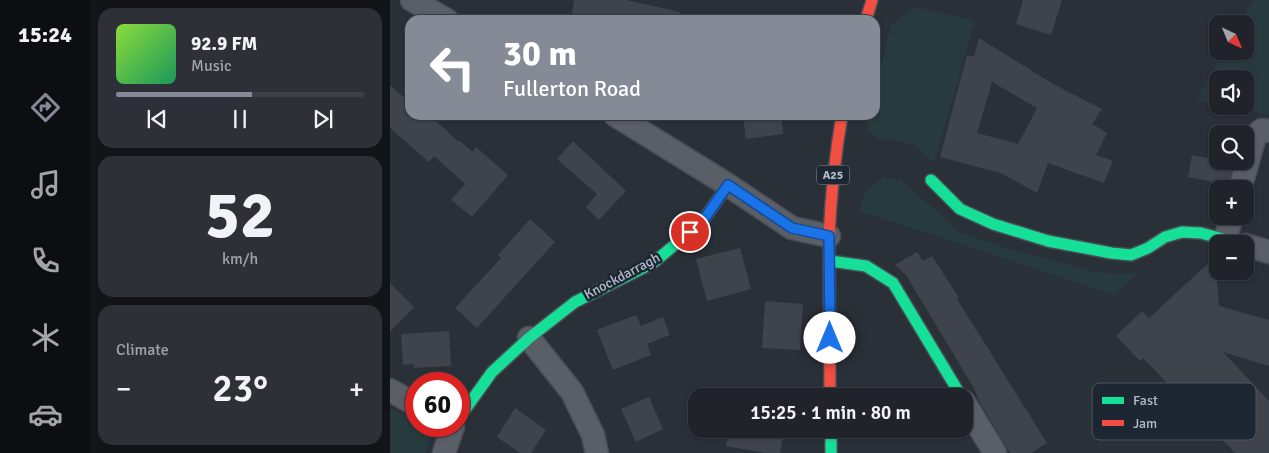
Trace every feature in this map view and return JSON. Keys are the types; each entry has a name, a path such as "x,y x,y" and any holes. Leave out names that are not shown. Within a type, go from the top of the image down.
{"street":[{"path":"412,0 438,15"},
{"path":"868,15 872,0"},
{"path":"623,120 728,185 792,228 829,236"},
{"name":"A25","path":"830,388 830,210 835,154 841,120"},
{"path":"1243,180 1256,136 1262,130 1269,131"},
{"path":"931,180 960,209 993,224 1048,241 1131,255 1148,248 1165,237 1182,232 1209,235"},
{"name":"Knockdarragh","path":"470,403 492,372 529,338 574,302 653,262 702,222 728,185"},
{"path":"1254,248 1269,252"},
{"path":"830,261 866,266 892,282 956,388"},
{"path":"529,338 572,392 593,435 598,453"},
{"path":"390,390 405,399"},
{"path":"973,417 994,453"},
{"path":"444,453 449,437"},
{"path":"830,438 831,453"}],"green space":[{"path":"1253,0 1269,0 1269,115 1254,112 1254,70 1213,70 1219,60 1254,60 1254,15 1245,15"},
{"path":"916,7 975,21 934,163 914,145 878,139 868,131 867,120 880,120 880,67 891,26"},
{"path":"1209,77 1209,103 1196,100"},
{"path":"883,177 901,180 960,232 1005,248 1096,272 1138,273 1115,295 860,211 864,194"},
{"path":"390,409 405,415 405,437 430,437 426,453 390,453"}],"building":[{"path":"574,0 626,0 680,12 680,15 572,15"},
{"path":"1023,0 1062,0 1051,35 1016,24"},
{"path":"979,38 1053,84 1102,109 1092,124 1107,133 1096,155 1113,161 1104,183 1048,163 1037,193 1001,173 940,157 967,55 974,57","holes":["992,82 1037,108 1018,144 977,133"]},
{"path":"390,85 405,98 405,120 435,120 472,152 476,147 508,175 472,217 451,200 465,184 434,156 429,162 390,128"},
{"path":"744,120 782,120 783,134 746,139"},
{"path":"573,141 626,191 599,220 586,207 597,194 557,159"},
{"path":"1192,155 1209,158 1209,170 1232,170 1229,180 1209,181 1188,177"},
{"path":"530,219 555,242 477,328 455,308 501,258 498,255"},
{"path":"740,248 751,289 707,301 696,259"},
{"path":"917,252 923,261 932,256 1047,443 1031,453 1010,453 979,401 974,388 906,275 895,265"},
{"path":"1209,263 1209,280 1217,280 1219,306 1269,320 1269,366 1223,352 1252,383 1167,383 1143,358 1140,361 1116,336 1142,311 1149,318"},
{"path":"390,283 414,307 390,332"},
{"path":"765,301 803,304 800,350 762,348"},
{"path":"636,315 641,326 663,317 670,335 647,344 651,355 613,370 597,330"},
{"path":"449,331 451,366 414,368 414,364 403,365 401,334"},
{"path":"1256,387 1269,401 1269,453 1235,453 1222,440 1256,440"},
{"path":"649,397 663,429 636,442 621,409"},
{"path":"515,408 546,430 531,453 520,453 497,437"},
{"path":"727,438 782,438 780,453 765,453 726,446"}],"traffic: fast":[{"path":"931,180 960,209 993,224 1048,241 1131,255 1148,248 1165,237 1182,232 1209,235"},
{"path":"470,403 492,372 529,338 575,302 653,263 702,222 728,185"},
{"path":"830,261 866,266 893,283 956,388"},
{"path":"831,438 831,453"}],"traffic: jam":[{"path":"868,15 872,0"},
{"path":"830,388 829,236 837,145 841,120"}],"route":[{"path":"690,232 702,222 728,185 792,228 829,236 830,338"}]}
